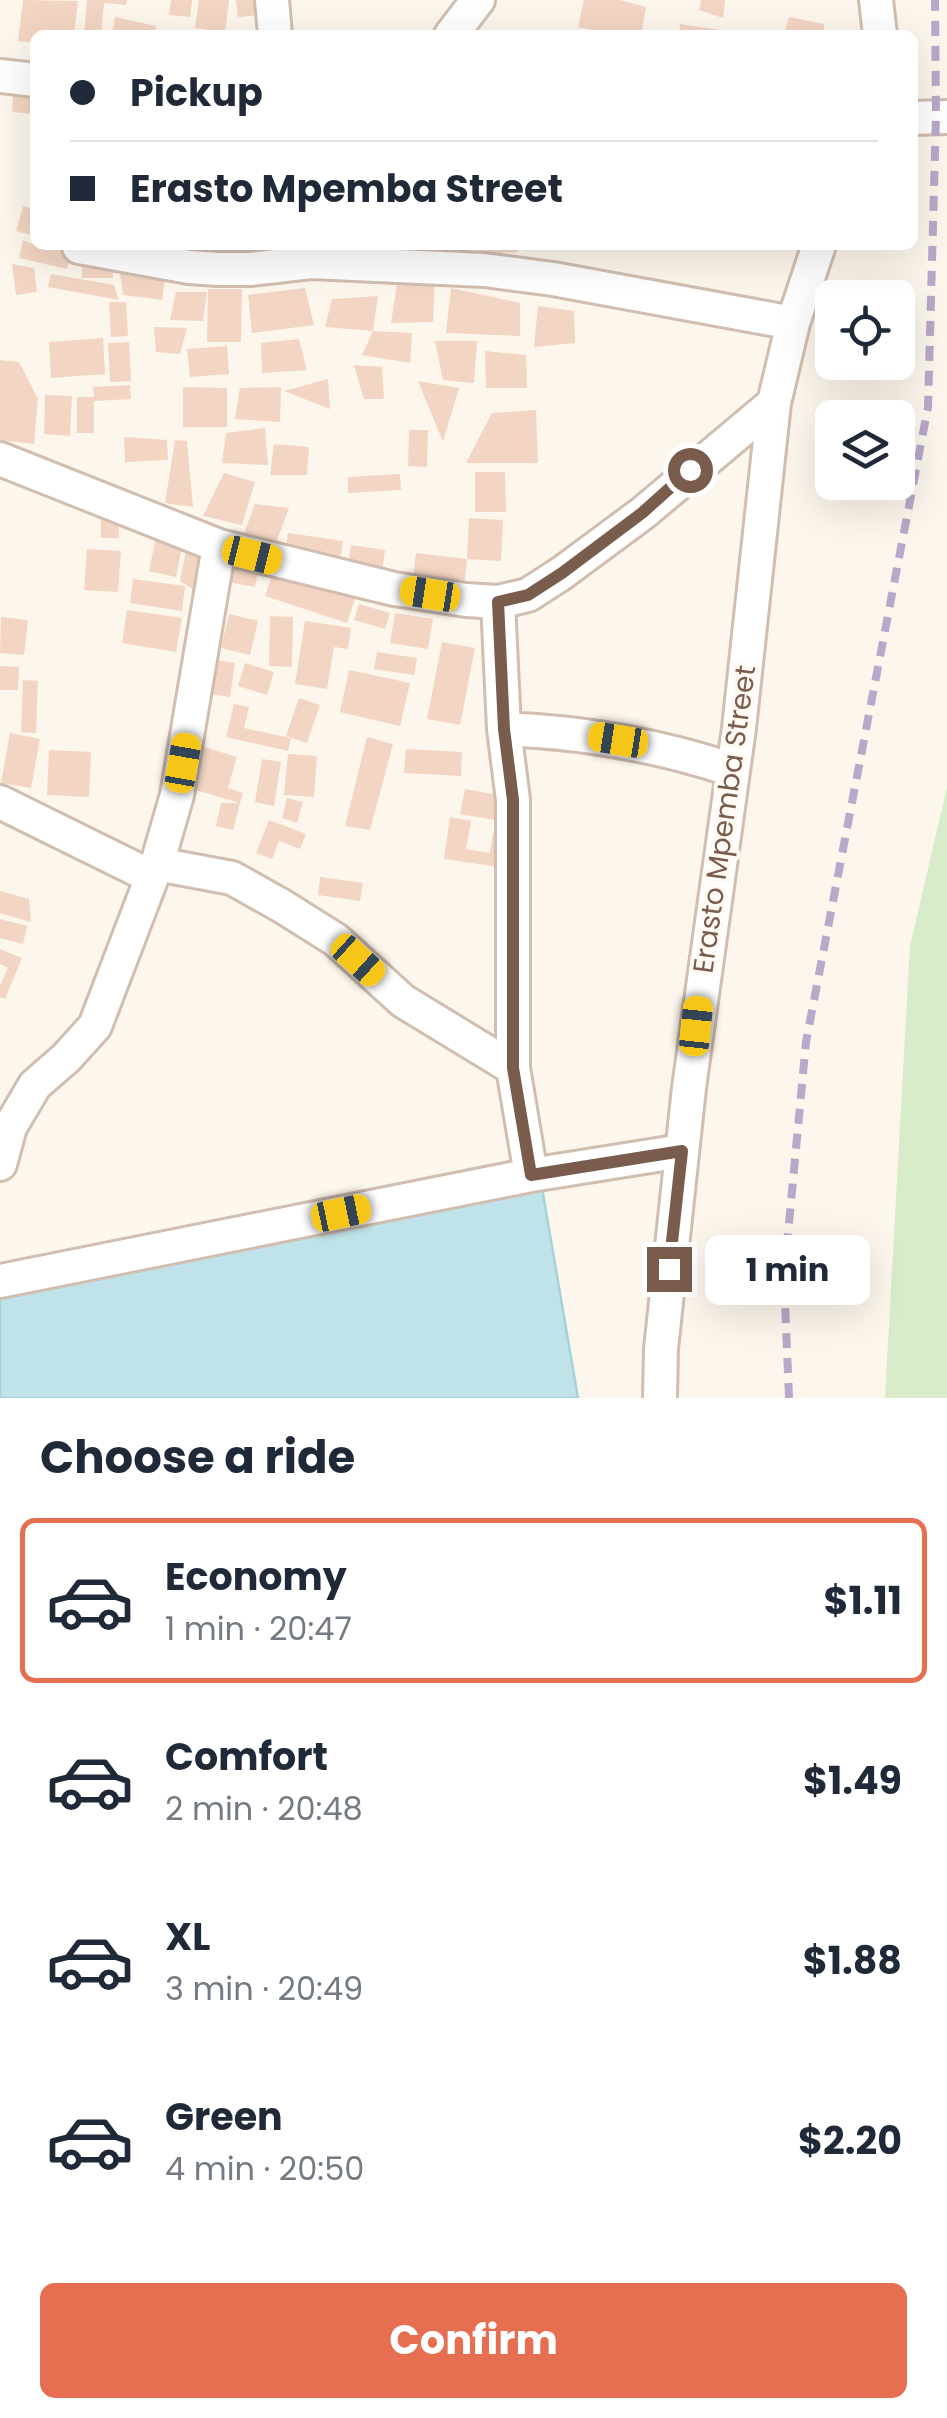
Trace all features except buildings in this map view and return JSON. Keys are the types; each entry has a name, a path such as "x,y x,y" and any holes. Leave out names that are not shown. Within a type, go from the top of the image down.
{"street":[{"path":"272,0 275,30"},
{"path":"455,30 478,0"},
{"path":"875,0 879,30"},
{"path":"0,76 30,79"},
{"path":"918,118 947,117"},
{"path":"91,250 203,268 250,269 309,254 484,270 553,279 793,324"},
{"name":"Erasto Mpemba Street","path":"660,1398 661,1350 682,1151 705,956 734,770 774,403 793,324 817,250"},
{"path":"0,459 219,546 394,588 498,602 528,595 562,573 642,513 774,403"},
{"path":"0,1164 10,1126 35,1085 95,1026 155,871 178,795 219,546"},
{"path":"498,602 504,729 513,800 513,1068 531,1175"},
{"path":"504,729 585,734 652,745 734,770"},
{"path":"0,802 155,871 232,878 336,940 403,1001 513,1068"},
{"path":"0,1086 35,1085"},
{"path":"0,1282 531,1175 682,1151"}],"green space":[{"path":"947,787 947,1398 885,1398 910,946"}],"water":[{"path":"542,1188 578,1398 0,1398 0,1298"}],"railway":[{"path":"789,1398 784,1276 806,1042 928,407 935,0"}],"route":[{"path":"669,1269 682,1151 531,1175 513,1068 513,800 504,729 498,602 528,595 562,573 642,513 690,470"}]}
